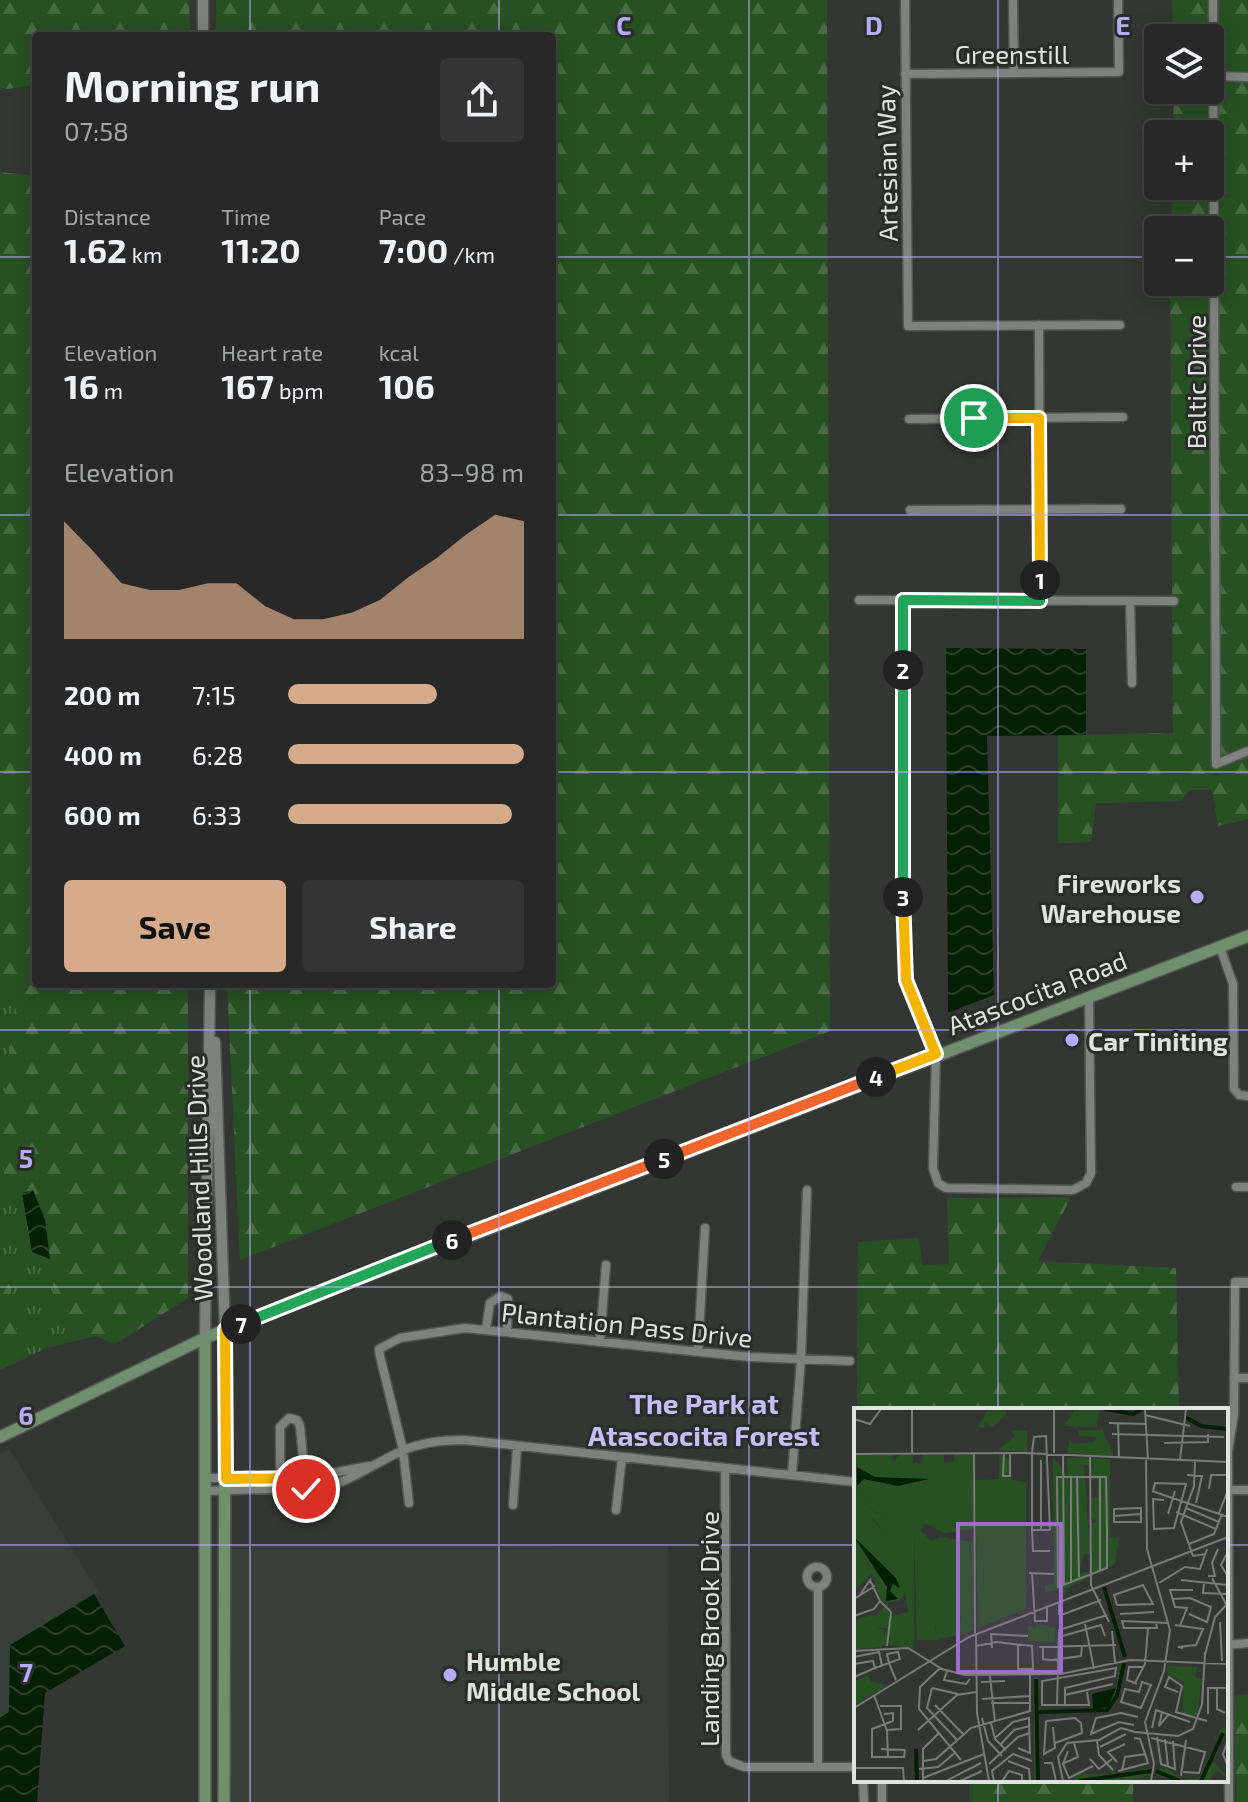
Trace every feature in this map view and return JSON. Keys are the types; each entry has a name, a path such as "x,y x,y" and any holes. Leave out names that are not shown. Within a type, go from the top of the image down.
{"main road":[{"name":"Atascocita Road","path":"0,1437 205,1338 1248,936"},
{"name":"Woodland Hills Drive","path":"224,1802 225,1330"},
{"name":"Woodland Hills Drive","path":"205,1338 205,1802"},
{"path":"204,1647 225,1650"}],"street":[{"path":"203,0 203,32"},
{"name":"Artesian Way","path":"905,0 908,326 1039,325"},
{"path":"1013,0 1014,72"},
{"name":"Greenstill","path":"905,74 1119,72 1118,0"},
{"name":"Baltic Drive","path":"1213,0 1213,24"},
{"path":"1224,76 1248,77"},
{"name":"Baltic Drive","path":"1212,104 1216,764 1248,751"},
{"path":"1040,601 1039,325 1120,325"},
{"path":"909,419 1123,417"},
{"path":"910,510 1121,509"},
{"path":"859,600 1174,601"},
{"path":"903,600 903,958 909,990 936,1054 933,1168 938,1183 946,1188 1073,1190 1086,1183 1091,1173 1089,996"},
{"path":"1130,601 1132,683"},
{"path":"1220,947 1233,984 1234,1089 1239,1095 1248,1096"},
{"name":"Woodland Hills Drive","path":"210,988 217,1061 225,1330"},
{"name":"Woodland Hills Drive","path":"205,1338 210,988"},
{"path":"1236,1187 1248,1187"},
{"path":"792,1474 801,1359 807,1190"},
{"path":"698,1351 705,1228"},
{"path":"600,1341 606,1265"},
{"path":"1228,1474 1234,1378 1235,1282 1248,1282"},
{"path":"486,1329 490,1303 501,1296 508,1299 510,1306 507,1331"},
{"name":"Plantation Pass Drive","path":"403,1450 379,1349 400,1338 449,1329 486,1329 698,1351 850,1361"},
{"path":"1234,1378 1248,1378"},
{"path":"289,1418 297,1420 300,1426 305,1478 307,1501 297,1512 289,1511 283,1490 280,1427 289,1418"},
{"path":"206,1478 226,1485 306,1489 345,1482 403,1450 444,1440 854,1482"},
{"path":"513,1505 517,1448"},
{"path":"403,1450 409,1503"},
{"path":"616,1510 622,1457"},
{"path":"206,1491 226,1485 305,1478 381,1463"},
{"name":"Landing Brook Drive","path":"725,1468 724,1745 729,1761 738,1766 818,1767"},
{"path":"818,1588 818,1767 854,1767"},
{"path":"1228,1645 1248,1643"},
{"path":"1228,1724 1229,1802"},
{"path":"863,1782 864,1802"}],"shaded area":[{"path":"9,1449 99,1592 10,1645 9,1712 0,1718 0,1454"},
{"name":"Humble Middle School","path":"230,1545 668,1547 669,1802 231,1802"}],"green space":[{"path":"0,0 189,0 190,32 32,32 32,86 0,90"},
{"path":"216,0 827,0 830,1031 240,1260 227,988 556,988 556,32 216,32"},
{"path":"1172,0 1248,0 1248,819 1218,826 1212,790 1190,790 1180,801 1096,803 1091,842 1058,843 1058,735 1173,733 1170,296 1224,296 1224,216 1171,216 1172,200 1224,200 1224,120 1173,120 1174,104 1224,104 1224,24 1173,24"},
{"path":"0,172 32,176 32,988 188,988 188,1298 115,1344 58,1320 45,1220 34,1191 6,1196 3,1150 5,1102 16,1009 0,984"},
{"path":"0,885 13,988 38,1041 21,1185 32,1251 50,1259 80,1313 116,1331 47,1348 0,1370"},
{"path":"1071,1197 1038,1261 1176,1268 1179,1408 857,1408 858,1242 919,1238 922,1265 949,1264 947,1198"},
{"path":"0,1268 8,1277 21,1359 0,1365"},
{"path":"1248,1694 1248,1802 1236,1802 1234,1696"},
{"path":"969,1782 1133,1782 1133,1802 969,1802"}],"water":[{"path":"946,648 1086,649 1086,735 987,736 994,995 948,1013"},
{"path":"33,1190 45,1220 50,1259 32,1252 22,1193"},
{"path":"94,1594 125,1646 45,1693 37,1802 0,1802 0,1718 9,1712 10,1645"}],"place":[{"name":"Fireworks Warehouse","path":"1197,897"},
{"name":"Car Tiniting","path":"1072,1040"},
{"name":"Humble Middle School","path":"450,1675"}],"district":[{"name":"The Park at Atascocita Forest","path":"704,1419"}],"route":[{"path":"306,1489 305,1478 226,1479 225,1330 936,1054 909,990 903,958 903,600 1040,601 1039,418 974,418"}]}
